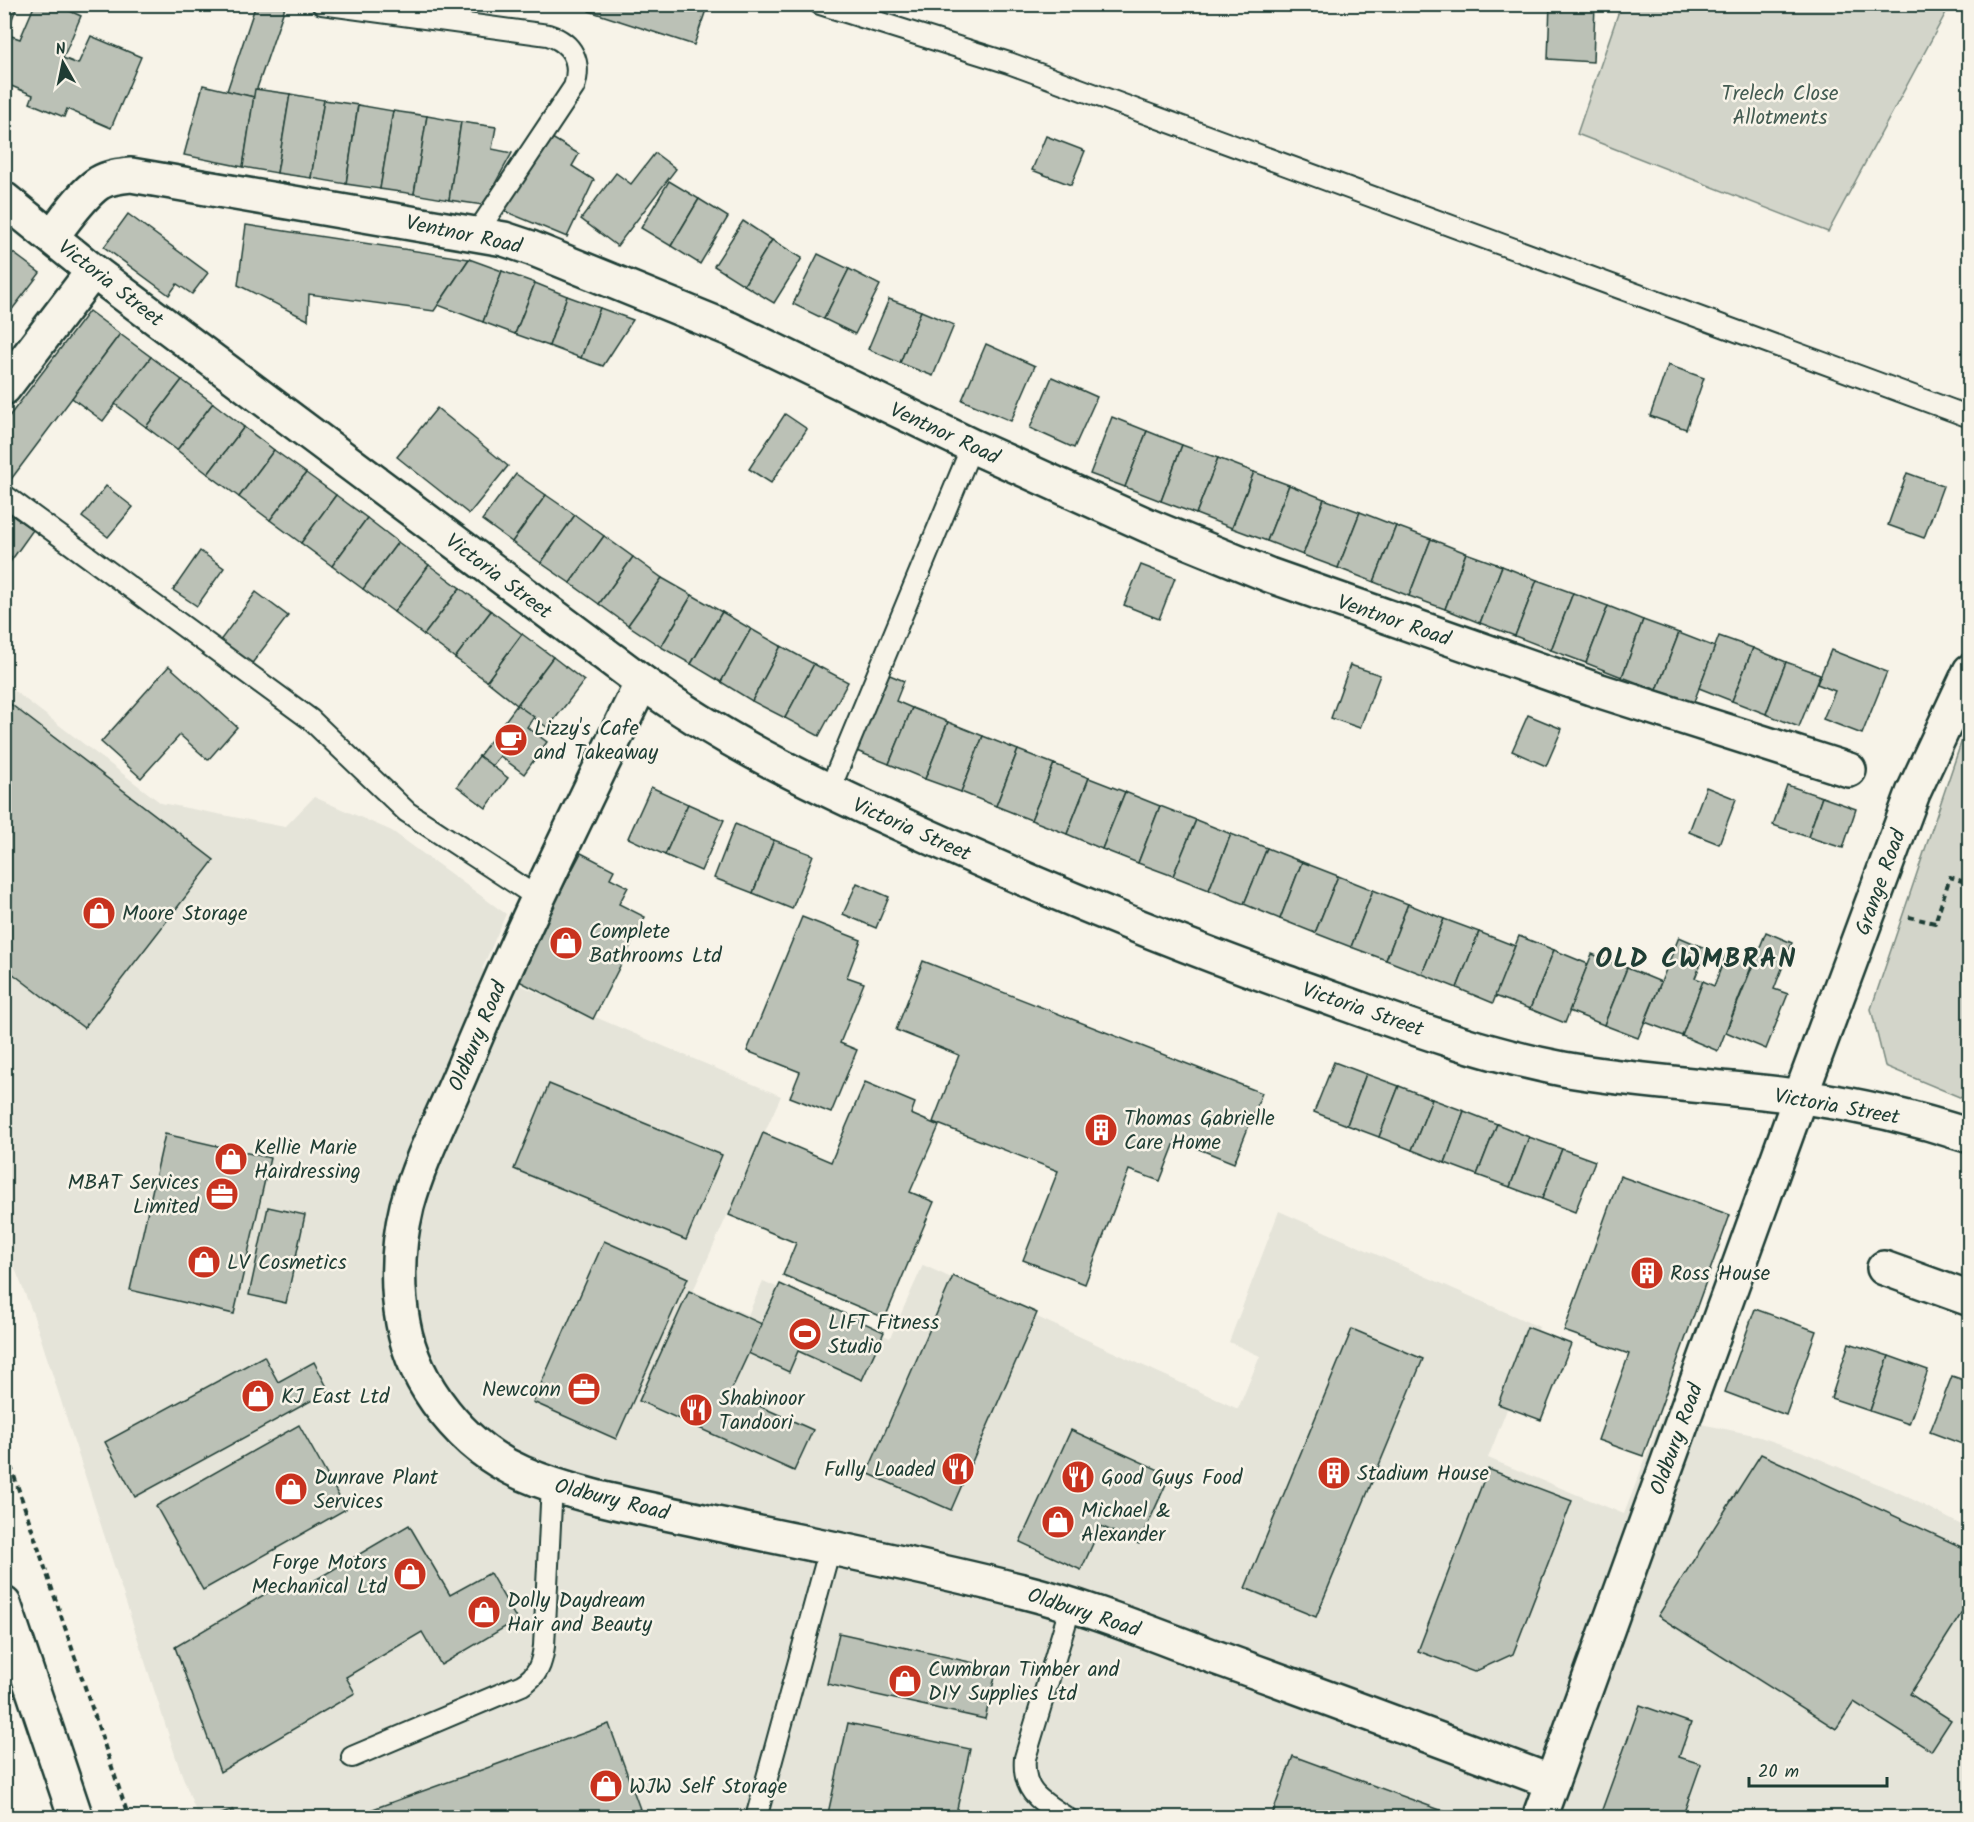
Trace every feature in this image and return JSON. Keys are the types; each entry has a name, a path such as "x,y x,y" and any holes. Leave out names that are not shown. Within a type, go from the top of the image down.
{"street":[{"name":"Ventnor Road","path":"52,236 90,190 111,178 132,175 504,239 730,329 972,446 1149,526 1269,575 1591,688 1849,770"},
{"name":"Victoria Street","path":"4,199 93,271 642,682 729,740 829,791 982,861 1184,946 1512,1058 1564,1069 1800,1097 1886,1112 1970,1136"},
{"path":"4,388 93,271"},
{"name":"Grange Road","path":"1800,1097 1913,793 1970,671"},
{"name":"Oldbury Road","path":"642,682 538,898 419,1168 407,1208 400,1245 399,1282 403,1325 415,1363 428,1388 444,1411 488,1454 519,1472 552,1484 619,1502 988,1582 1071,1605 1325,1696 1552,1782"},
{"name":"Oldbury Road","path":"1539,1818 1800,1097"},
{"path":"1884,1268 1970,1299"},
{"path":"4,1604 76,1818"}],"lane":[{"path":"322,4 548,35 568,45 578,64 578,76 574,87 476,234"},
{"path":"820,4 1010,63 1970,417"},
{"path":"829,791 972,446"},
{"path":"4,495 310,718 407,812 538,898"},
{"path":"352,1757 532,1679 540,1668 544,1646 552,1484"},
{"path":"756,1818 830,1548"},
{"path":"1067,1818 1032,1792 1026,1782 1024,1772 1025,1758 1071,1605"}],"path":[{"path":"1871,908 1935,923 1950,877 1970,884"},
{"path":"4,1446 129,1818"}],"shaded area":[{"path":"4,683 161,803 285,827 314,797 392,831 506,914 482,969 781,1096 693,1291 748,1315 763,1281 890,1338 923,1265 1238,1409 1260,1356 1229,1342 1279,1211 1539,1327 1488,1458 1624,1514 1662,1416 1754,1435 1801,1451 1904,1495 1969,1529 1969,1817 198,1817 178,1764 33,1314 5,1243"}],"green space":[{"name":"Trelech Close Allotments","path":"1621,4 1950,5 1828,232 1577,134"},
{"path":"1969,722 1970,1101 1885,1066 1871,1009"}],"building":[{"path":"4,4 18,4 6,34 20,39 35,4 54,4 81,16 63,58 78,64 91,36 141,57 111,128 67,109 64,117 30,103 33,95 4,83"},
{"path":"256,4 286,4 254,97 227,91"},
{"path":"591,4 708,4 694,45 589,11"},
{"path":"1550,4 1595,4 1593,62 1548,59"},
{"path":"203,85 254,97 243,167 184,155"},
{"path":"255,89 290,94 277,173 243,167"},
{"path":"290,94 324,100 311,178 277,173"},
{"path":"324,100 358,105 346,184 311,178"},
{"path":"358,105 393,111 380,189 346,184"},
{"path":"393,111 427,116 414,194 380,189"},
{"path":"427,116 461,122 449,200 414,194"},
{"path":"461,122 496,127 492,149 512,153 483,205 449,200"},
{"path":"547,135 579,154 572,166 594,180 567,237 504,211"},
{"path":"1046,136 1085,151 1071,185 1032,170"},
{"path":"655,153 676,169 617,246 581,219 616,173 631,184"},
{"path":"669,181 699,199 671,246 641,228"},
{"path":"699,199 728,217 700,264 671,246"},
{"path":"128,214 208,273 192,294 177,284 169,295 104,247"},
{"path":"743,221 772,240 744,285 714,266"},
{"path":"246,225 469,259 434,311 309,294 308,320 238,285"},
{"path":"772,240 802,258 774,303 744,285"},
{"path":"8,249 40,273 4,320 4,253"},
{"path":"818,254 849,269 824,319 793,304"},
{"path":"469,259 502,271 483,322 438,305"},
{"path":"849,269 880,285 855,334 824,319"},
{"path":"502,271 535,283 515,334 483,322"},
{"path":"535,283 567,296 549,346 515,334"},
{"path":"567,296 600,308 581,358 549,346"},
{"path":"889,299 921,311 900,363 868,349"},
{"path":"600,308 633,320 603,366 581,358"},
{"path":"89,311 120,334 6,486 4,485 4,423"},
{"path":"921,311 954,325 933,376 900,363"},
{"path":"120,334 151,357 103,421 72,398"},
{"path":"986,344 1035,366 1011,421 962,400"},
{"path":"151,357 182,380 146,427 115,404"},
{"path":"1668,365 1704,378 1686,429 1650,416"},
{"path":"1052,377 1097,397 1074,448 1030,428"},
{"path":"182,380 213,403 177,450 146,427"},
{"path":"213,403 244,427 208,474 177,450"},
{"path":"437,408 508,466 469,514 397,457"},
{"path":"785,414 807,429 771,483 749,469"},
{"path":"1112,417 1147,431 1125,487 1090,474"},
{"path":"244,427 274,450 239,497 208,474"},
{"path":"1147,431 1182,445 1161,501 1125,487"},
{"path":"1182,445 1218,458 1196,514 1161,501"},
{"path":"274,450 306,473 270,520 239,497"},
{"path":"1218,458 1254,472 1232,528 1196,514"},
{"path":"1254,472 1289,485 1267,541 1232,528"},
{"path":"306,473 336,495 301,543 270,520"},
{"path":"1907,473 1943,486 1924,538 1888,525"},
{"path":"516,474 546,495 512,542 482,520"},
{"path":"1289,485 1324,499 1303,555 1267,541"},
{"path":"106,486 133,507 108,537 82,517"},
{"path":"336,495 367,518 332,566 301,543"},
{"path":"546,495 575,515 541,563 512,542"},
{"path":"1324,499 1360,512 1338,568 1303,555"},
{"path":"4,510 33,530 13,558 4,553"},
{"path":"1360,512 1396,526 1374,582 1338,568"},
{"path":"575,515 604,536 570,583 541,563"},
{"path":"367,518 398,542 363,589 332,566"},
{"path":"1396,526 1431,539 1409,596 1374,582"},
{"path":"604,536 633,557 599,604 570,583"},
{"path":"1431,539 1466,553 1445,609 1409,596"},
{"path":"398,542 429,565 394,612 363,589"},
{"path":"200,551 224,568 197,606 173,590"},
{"path":"4,553 13,558 4,570"},
{"path":"1466,553 1502,566 1480,623 1445,609"},
{"path":"633,557 662,578 628,625 599,604"},
{"path":"429,565 460,588 424,635 394,612"},
{"path":"1141,565 1175,578 1159,619 1124,605"},
{"path":"1502,566 1537,580 1515,636 1480,623"},
{"path":"662,578 692,595 661,647 628,625"},
{"path":"1537,580 1573,593 1551,650 1515,636"},
{"path":"460,588 491,611 455,658 424,635"},
{"path":"256,592 288,616 250,666 219,642"},
{"path":"1573,593 1608,606 1586,663 1551,650"},
{"path":"692,595 722,612 691,664 661,647"},
{"path":"1608,606 1643,620 1622,677 1586,663"},
{"path":"491,611 522,634 487,681 455,658"},
{"path":"722,612 751,629 721,682 691,664"},
{"path":"1643,620 1679,633 1657,690 1622,677"},
{"path":"751,629 781,646 752,701 721,682"},
{"path":"1679,633 1715,647 1693,704 1657,690"},
{"path":"522,634 553,657 517,705 487,681"},
{"path":"1719,636 1753,648 1732,701 1699,688"},
{"path":"781,646 814,664 785,718 752,701"},
{"path":"1753,648 1786,662 1766,714 1732,701"},
{"path":"1831,650 1887,672 1862,734 1823,719 1835,691 1817,684"},
{"path":"553,657 584,681 548,728 517,705"},
{"path":"1786,662 1820,674 1799,727 1766,714"},
{"path":"814,664 848,682 819,736 785,718"},
{"path":"1350,665 1380,675 1360,728 1331,718"},
{"path":"169,666 237,727 208,760 180,735 141,778 101,742"},
{"path":"885,673 904,681 896,701 912,708 889,764 854,750"},
{"path":"4,699 214,860 84,1028 4,967"},
{"path":"517,705 534,717 527,727 547,742 524,774 500,756 492,766 479,756"},
{"path":"912,708 948,722 925,779 889,764"},
{"path":"1528,715 1562,729 1546,766 1512,751"},
{"path":"948,722 983,736 961,792 925,779"},
{"path":"983,736 1018,750 996,806 961,792"},
{"path":"1018,750 1054,764 1031,820 996,806"},
{"path":"479,756 508,778 486,808 457,786"},
{"path":"1054,764 1089,778 1067,834 1031,820"},
{"path":"1089,778 1125,792 1102,849 1067,834"},
{"path":"1787,785 1822,797 1808,837 1773,825"},
{"path":"651,787 688,804 665,855 628,838"},
{"path":"1706,787 1736,799 1719,844 1689,832"},
{"path":"1125,792 1160,806 1138,863 1102,849"},
{"path":"1822,797 1856,809 1843,848 1808,837"},
{"path":"688,804 724,820 701,871 665,855"},
{"path":"1160,806 1196,820 1173,876 1138,863"},
{"path":"1196,820 1231,834 1209,890 1173,876"},
{"path":"735,824 774,840 753,893 714,878"},
{"path":"1231,834 1267,848 1244,904 1209,890"},
{"path":"774,840 813,855 792,909 753,893"},
{"path":"1267,848 1302,862 1280,919 1244,904"},
{"path":"581,853 614,870 610,878 628,887 619,904 645,917 593,1019 515,979"},
{"path":"1302,862 1338,876 1315,933 1280,919"},
{"path":"1338,876 1373,890 1351,947 1315,933"},
{"path":"857,883 889,897 876,928 843,914"},
{"path":"1373,890 1408,904 1386,960 1351,947"},
{"path":"1408,904 1444,919 1422,974 1386,960"},
{"path":"802,917 861,940 847,977 864,983 840,1043 857,1050 831,1113 790,1097 800,1072 747,1051"},
{"path":"1444,919 1479,932 1457,988 1422,974"},
{"path":"1479,932 1515,946 1493,1003 1457,988"},
{"path":"1766,932 1792,943 1774,989 1788,994 1766,1049 1726,1032"},
{"path":"1519,936 1554,950 1530,1009 1495,996"},
{"path":"1679,937 1707,949 1695,978 1703,981 1682,1036 1645,1022"},
{"path":"1554,950 1588,964 1565,1023 1530,1009"},
{"path":"1592,954 1627,968 1604,1025 1569,1011"},
{"path":"1726,955 1752,965 1718,1051 1682,1036 1703,981 1714,986"},
{"name":"Thomas Gabrielle Care Home","path":"923,961 1262,1093 1234,1163 1176,1140 1160,1181 1129,1170 1085,1284 1023,1260 1058,1171 933,1122 959,1055 896,1030"},
{"path":"1627,968 1661,982 1638,1038 1604,1025"},
{"path":"1334,1062 1366,1074 1347,1125 1314,1112"},
{"path":"1366,1074 1399,1086 1379,1137 1347,1125"},
{"path":"865,1082 915,1103 911,1114 939,1126 910,1192 934,1202 885,1318 783,1275 796,1243 729,1215 763,1133 831,1162"},
{"path":"549,1084 722,1155 686,1240 514,1169"},
{"path":"1399,1086 1432,1099 1412,1150 1379,1137"},
{"path":"1432,1099 1464,1111 1445,1163 1412,1150"},
{"path":"1464,1111 1497,1124 1477,1175 1445,1163"},
{"path":"1497,1124 1529,1137 1510,1187 1477,1175"},
{"path":"165,1134 270,1158 234,1314 130,1290"},
{"path":"1529,1137 1562,1149 1542,1199 1510,1187"},
{"path":"1562,1149 1595,1161 1575,1212 1542,1199"},
{"name":"Ross House","path":"1620,1176 1730,1215 1643,1456 1598,1440 1629,1354 1564,1331"},
{"path":"268,1207 305,1215 286,1303 249,1295"},
{"path":"604,1241 688,1278 616,1439 533,1402"},
{"path":"953,1276 1037,1313 951,1510 867,1473"},
{"path":"780,1284 884,1332 862,1380 798,1351 789,1372 748,1353"},
{"path":"689,1291 762,1324 730,1393 813,1430 794,1471 639,1401"},
{"path":"1755,1309 1816,1331 1786,1415 1725,1392"},
{"path":"1527,1327 1571,1344 1541,1420 1498,1404"},
{"name":"Stadium House","path":"1352,1329 1423,1359 1316,1617 1245,1588"},
{"path":"1849,1343 1889,1356 1870,1411 1831,1398"},
{"path":"264,1356 278,1382 314,1362 329,1391 135,1497 105,1442"},
{"path":"1889,1356 1928,1370 1909,1424 1870,1411"},
{"path":"1952,1376 1970,1382 1970,1447 1930,1432"},
{"path":"299,1425 346,1509 203,1590 156,1506"},
{"path":"1071,1430 1170,1475 1139,1544 1101,1526 1081,1570 1020,1542"},
{"path":"1761,1454 1970,1551 1970,1600 1910,1694 1951,1720 1931,1751 1854,1702 1836,1729 1658,1616"},
{"path":"1488,1469 1572,1501 1513,1654 1474,1672 1418,1651"},
{"path":"409,1525 450,1595 490,1573 517,1620 441,1665 422,1632 346,1677 355,1693 220,1772 175,1647 289,1580 295,1592"},
{"path":"839,1633 997,1668 985,1719 827,1684"},
{"path":"1640,1705 1691,1723 1679,1757 1701,1764 1682,1818 1599,1818"},
{"path":"848,1723 970,1749 955,1818 827,1818"},
{"path":"609,1724 640,1809 616,1818 348,1818"},
{"path":"1293,1756 1462,1818 1271,1818"},
{"path":"233,1810 236,1818 213,1817"}],"place":[{"name":"Lizzy's Cafe and Takeaway","path":"511,740"},
{"name":"Moore Storage","path":"99,913"},
{"name":"Complete Bathrooms Ltd","path":"566,943"},
{"name":"Thomas Gabrielle Care Home","path":"1101,1130"},
{"name":"Kellie Marie Hairdressing","path":"231,1159"},
{"name":"MBAT Services Limited","path":"222,1194"},
{"name":"LV Cosmetics","path":"204,1262"},
{"name":"Ross House","path":"1647,1273"},
{"name":"LIFT Fitness Studio","path":"805,1334"},
{"name":"Newconn","path":"584,1389"},
{"name":"KJ East Ltd","path":"258,1396"},
{"name":"Shabinoor Tandoori","path":"696,1410"},
{"name":"Fully Loaded","path":"958,1469"},
{"name":"Stadium House","path":"1334,1473"},
{"name":"Good Guys Food","path":"1078,1477"},
{"name":"Dunrave Plant Services","path":"291,1489"},
{"name":"Michael & Alexander","path":"1058,1522"},
{"name":"Forge Motors Mechanical Ltd","path":"410,1574"},
{"name":"Dolly Daydream Hair and Beauty","path":"484,1612"},
{"name":"Cwmbran Timber and DIY Supplies Ltd","path":"905,1681"},
{"name":"WJW Self Storage","path":"606,1786"}],"district":[{"name":"OLD CWMBRAN","path":"1696,958"}]}
